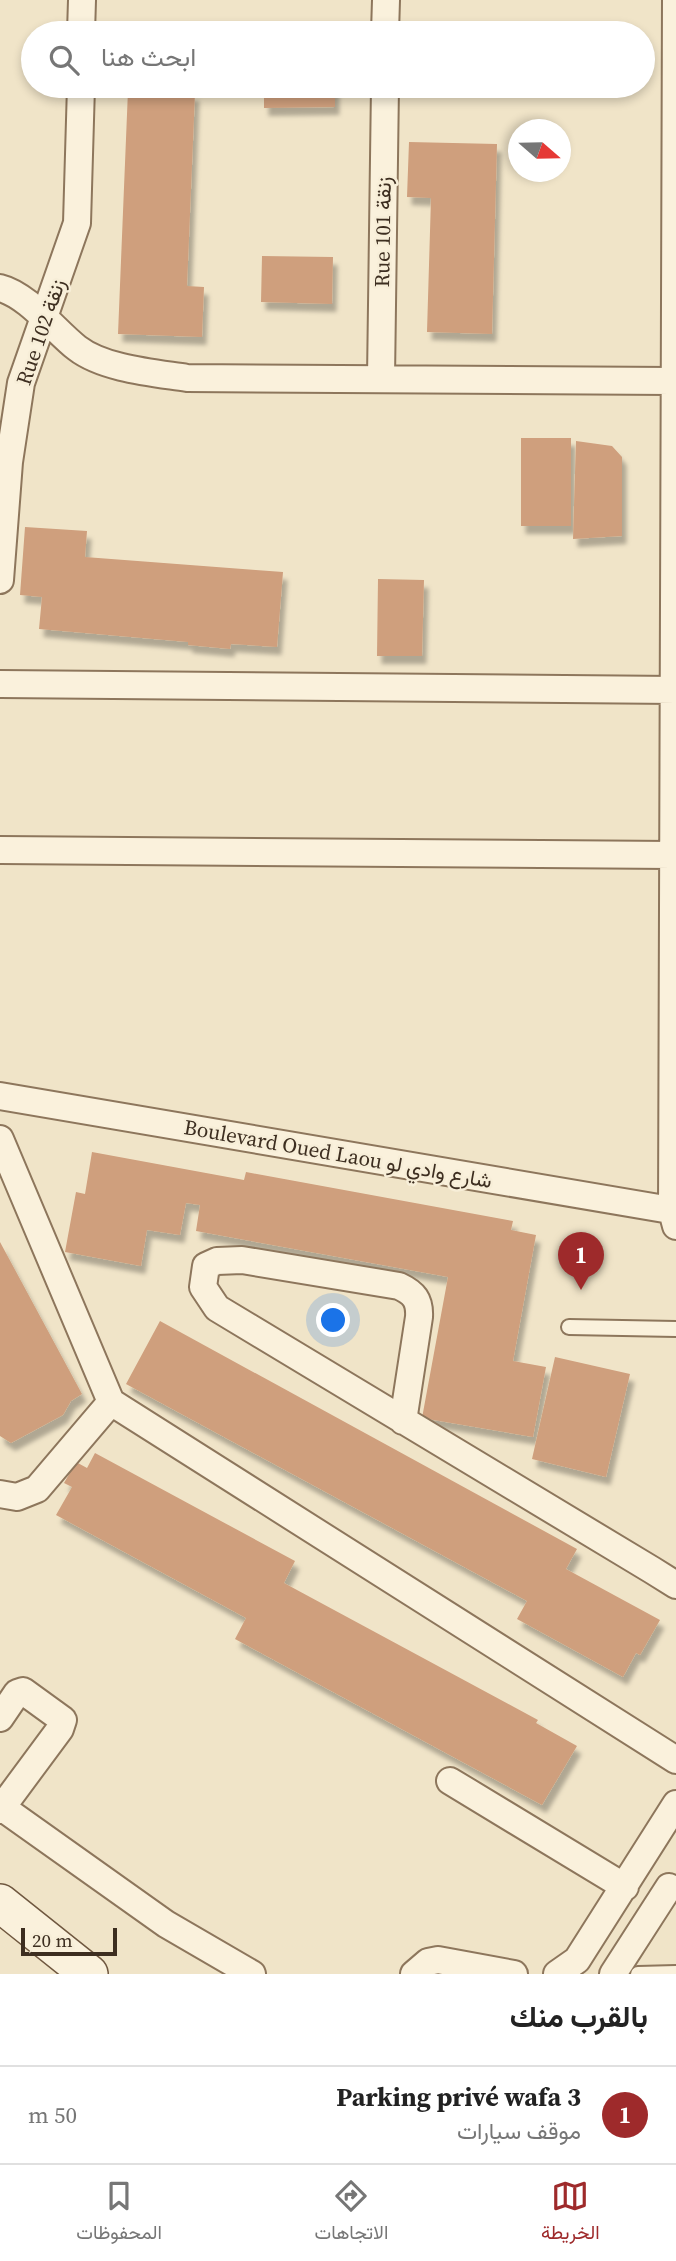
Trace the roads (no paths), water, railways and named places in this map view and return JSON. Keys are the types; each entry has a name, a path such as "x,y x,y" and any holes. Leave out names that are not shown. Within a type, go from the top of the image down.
{"street":[{"path":"81,21 82,0"},
{"path":"385,21 386,0"},
{"path":"675,1216 672,855 676,690 672,381 676,0"},
{"name":"Rue 102 زنقة","path":"0,580 9,462 21,383 77,223 81,185 81,98"},
{"name":"Rue 101 زنقة","path":"381,379 385,98"},
{"path":"0,288 44,317 79,350 123,368 187,378 672,381"},
{"path":"0,684 676,690"},
{"path":"0,850 672,855"},
{"name":"Boulevard Oued Laou شارع وادي لو","path":"0,1096 675,1216"},
{"path":"0,1139 111,1402 676,1760"},
{"path":"403,1421 419,1317 419,1306 413,1293 399,1286 242,1261 217,1261 206,1266 203,1287 217,1308 403,1421 676,1586"},
{"path":"0,1494 17,1497 37,1489 111,1402"},
{"path":"0,1718 16,1693 23,1690 63,1720 60,1729 1,1808 166,1924 252,1974"},
{"path":"450,1781 625,1886"},
{"path":"557,1974 577,1960 676,1804"},
{"path":"613,1974 668,1887"},
{"path":"0,1903 89,1974"},
{"path":"414,1974 428,1962 438,1960 514,1974"}],"lane":[{"path":"569,1327 676,1329"},
{"path":"638,1974 676,1973"}],"place":[{"name":"Parking privé wafa 3","path":"581,1290"}]}
